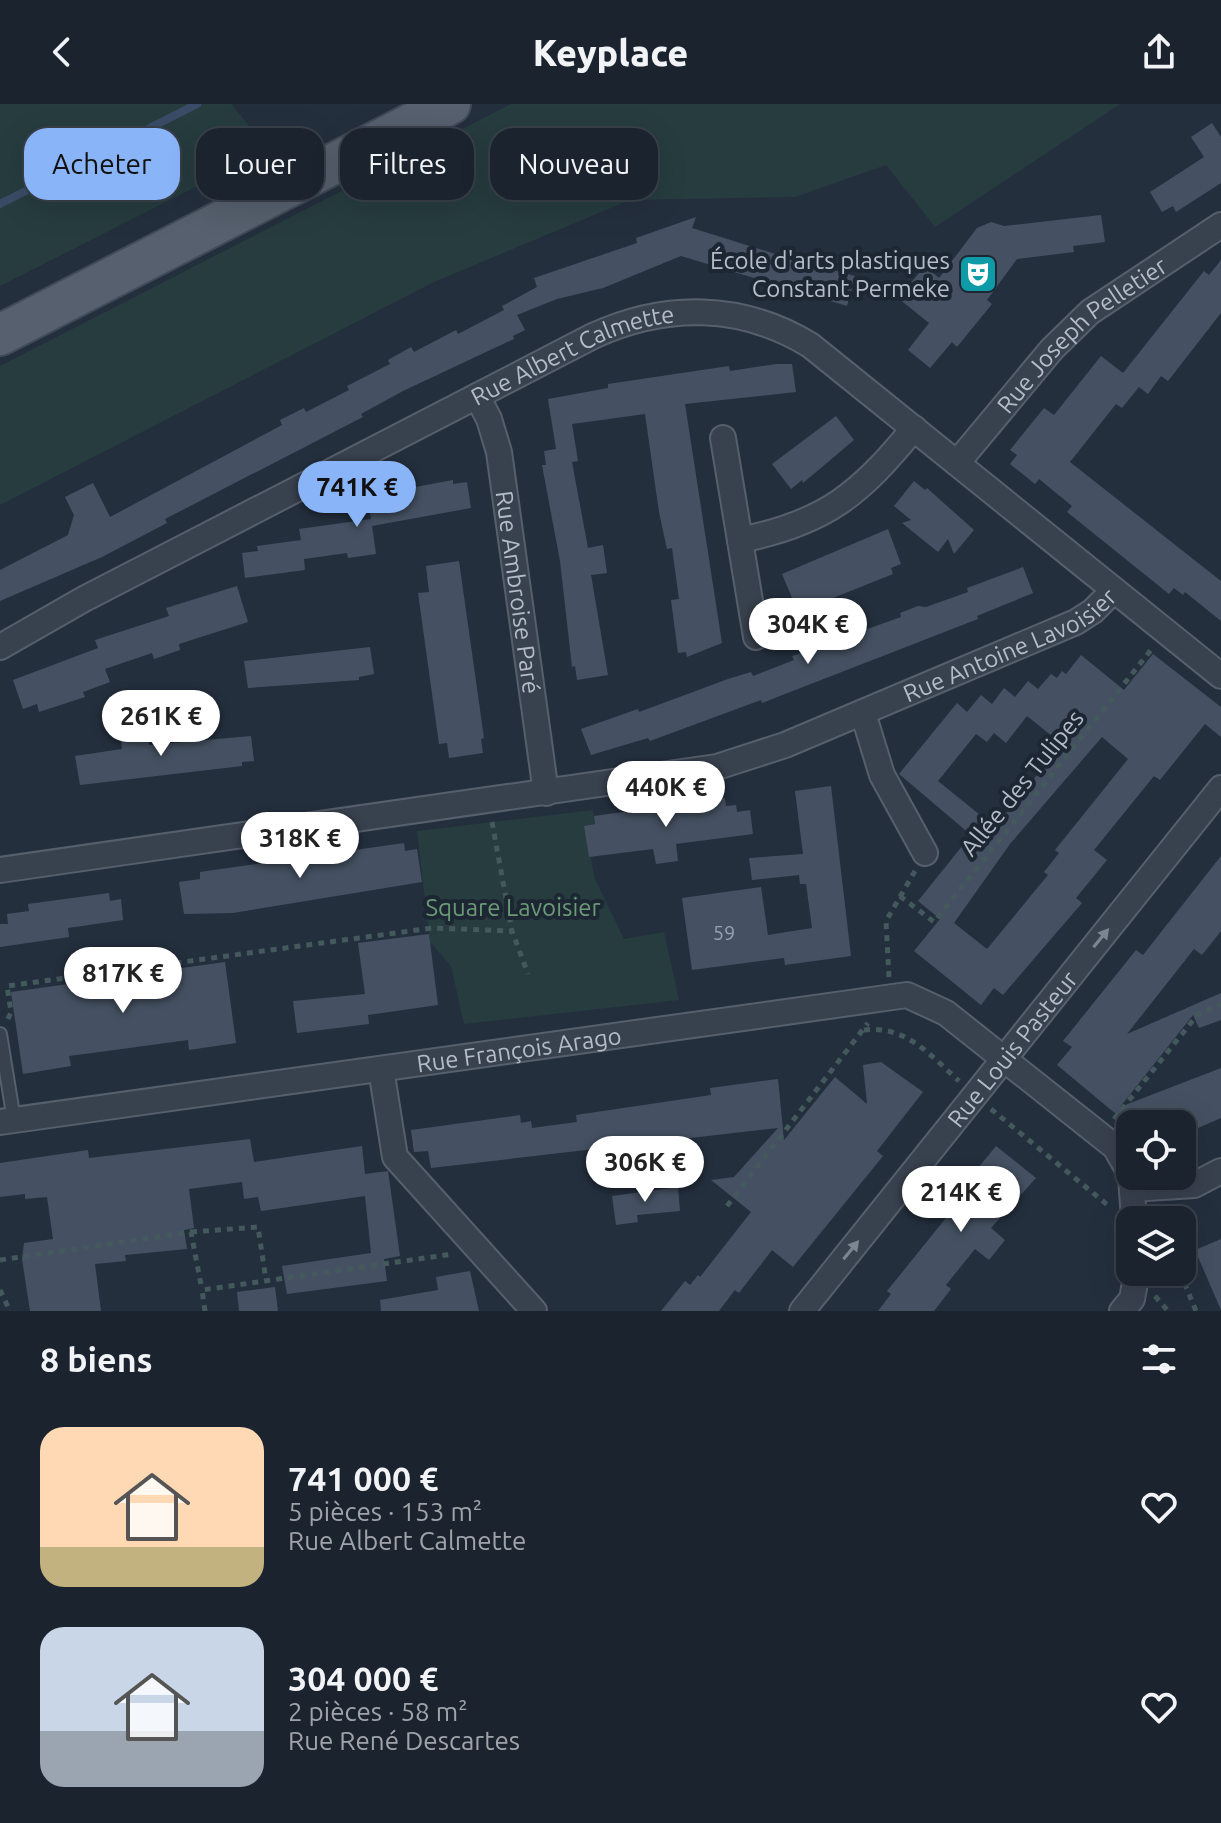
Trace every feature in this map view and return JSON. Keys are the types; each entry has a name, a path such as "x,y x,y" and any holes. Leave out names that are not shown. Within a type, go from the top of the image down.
{"main road":[{"path":"0,309 398,104"},
{"path":"0,335 450,104"}],"street":[{"name":"Rue Joseph Pelletier","path":"957,463 1052,349 1090,312 1221,226"},
{"name":"Rue Albert Calmette","path":"0,647 84,599 477,396 627,322 664,313 712,312 746,317 796,336 1113,591"},
{"name":"Rue Ambroise Paré","path":"477,396 489,419 499,452 546,793"},
{"path":"740,540 805,523 857,491 914,428"},
{"path":"723,438 756,637"},
{"name":"Rue Antoine Lavoisier","path":"0,870 717,767 767,752 1076,622 1093,611 1113,591 1221,676"},
{"path":"863,713 882,775 925,853"},
{"name":"Rue Louis Pasteur","path":"802,1311 1221,788"},
{"name":"Rue François Arago","path":"7,1121 907,995 935,1006 1116,1149"},
{"path":"381,1069 395,1157 534,1311"},
{"path":"1196,1184 1221,1171"},
{"path":"1122,1311 1132,1299 1134,1286"}],"lane":[{"name":"Rue François Arago","path":"0,1034 7,1121"}],"path":[{"name":"Allée des Tulipes","path":"900,896 934,922 1165,633"},
{"path":"489,801 512,931 528,974"},
{"path":"727,1206 890,995 886,921 925,853"},
{"path":"0,1034 11,1012 7,986 432,928 512,931"},
{"path":"1108,1126 1198,1014 1221,1004"},
{"path":"863,1030 880,1028 904,1034 962,1083"},
{"path":"991,1108 1104,1204 1116,1210"},
{"path":"0,1260 191,1232 258,1227 266,1280"},
{"path":"191,1232 205,1311"},
{"path":"202,1290 479,1251"},
{"path":"1186,1286 1196,1311"},
{"path":"0,1290 10,1311"}],"green space":[{"path":"0,104 231,104 251,128 196,128 196,187 180,195 180,128 24,128 24,200 170,200 0,286"},
{"path":"511,104 1120,104 935,227 886,165 795,197 658,199 658,128 490,128 490,200 630,200 434,282 0,505 0,366 340,192 340,200 474,200 474,128 464,128"},
{"name":"Square Lavoisier","path":"593,810 595,824 584,826 595,879 624,939 664,932 679,1000 464,1024 451,966 430,942 417,831"}],"building":[{"path":"1212,123 1221,137 1221,183 1176,212 1173,206 1162,212 1150,192 1204,157 1191,137"},
{"path":"1101,215 1105,242 1073,246 1074,252 1017,259 987,300 992,304 957,347 952,342 930,368 908,350 929,323 898,298 925,266 939,278 977,228 991,222 1004,226"},
{"path":"696,217 692,228 782,256 784,251 811,259 810,264 855,276 847,306 681,256 603,288 557,299 517,315 525,330 513,336 514,339 403,391 361,414 363,417 165,519 167,523 102,557 0,601 0,570 68,535 74,515 65,497 93,483 110,517 282,425 280,420 304,408 306,412 349,390 347,386 390,364 388,360 411,347 414,352 504,310 502,306 537,287 534,278 637,243 636,238"},
{"path":"1221,260 1221,313 1168,381 1161,376 1148,394 1139,387 1122,408 1116,404 1070,462 1221,581 1221,621 1185,592 1183,595 1174,588 1169,594 1067,512 1072,506 1039,479 1035,484 1010,464 1017,455 1010,450 1044,408 1054,415 1101,356 1123,373 1204,271 1209,275"},
{"path":"792,364 796,392 685,404 722,643 687,657 686,652 678,653 671,600 679,599 672,548 667,549 659,512 645,414 572,424 578,461 572,462 588,548 603,545 607,573 591,575 608,675 577,680 575,666 572,667 560,561 542,465 546,465 544,451 556,449 548,399 608,388 608,384 729,366 730,371"},
{"path":"836,416 854,440 803,483 802,480 791,489 772,464"},
{"path":"453,480 453,484 467,482 471,508 372,526 376,554 348,558 347,553 304,559 305,570 245,578 242,553 258,551 257,546 301,540 299,529 371,519 367,496"},
{"path":"914,481 925,490 927,488 974,530 954,554 948,539 938,552 902,523 911,520 894,506"},
{"path":"888,529 901,564 891,568 893,574 798,612 782,574"},
{"path":"459,561 484,738 481,739 483,753 449,758 447,743 439,744 418,593 429,592 426,566"},
{"path":"1023,567 1033,593 977,616 978,619 762,703 761,700 650,741 648,738 591,755 581,729 638,709 639,712 728,679 751,672 753,676 794,660 792,656 901,617 900,613 918,606 926,607 968,592 967,588"},
{"path":"237,586 248,622 179,644 180,650 154,659 152,653 105,669 110,682 83,692 85,697 39,712 37,704 23,709 13,680 98,648 95,640 169,616 166,608"},
{"path":"370,647 374,674 359,677 359,680 248,688 244,661"},
{"path":"1153,654 1221,707 1221,737 1205,724 1160,780 1154,776 1094,850 1107,860 1076,898 1082,903 1003,995 994,988 981,1005 914,951 940,919 918,901 971,835 899,774 957,703 967,712 981,695 992,704 1004,688 1015,697 1028,681 1038,689 1051,674 1057,678 1062,671 1066,674 1081,655 1124,690","holes":["1027,716 1062,744 995,827 938,781 976,734 987,742 994,733 1006,743","1102,737 1128,759 1055,850 1059,853 1044,872 1048,875 987,949 954,923 1010,844"]},
{"path":"147,727 149,745 251,736 254,761 242,762 242,766 80,785 75,756 122,749 120,731"},
{"path":"831,786 851,956 785,965 784,958 692,970 682,898 761,887 768,935 812,928 806,884 800,884 799,875 752,880 749,858 803,854 795,791"},
{"path":"725,798 726,806 736,805 737,812 750,810 753,834 676,844 678,861 656,864 653,849 589,857 584,826 595,824 594,816"},
{"path":"404,843 405,851 417,849 422,882 233,913 184,914 179,882 200,879 200,872"},
{"path":"1221,856 1221,931 1202,955 1194,949 1127,1034 1221,993 1221,1020 1199,1028 1193,1015 1120,1107 1221,1068 1221,1118 1196,1129 1196,1110 1116,1110 1116,1114 1057,1065 1072,1047 1063,1041 1136,950 1143,955"},
{"path":"109,893 110,901 121,899 123,920 68,928 69,937 0,947 0,924 8,924 7,914 29,911 28,904"},
{"path":"429,934 438,1005 368,1015 369,1024 297,1033 293,1001 365,994 358,943"},
{"path":"225,962 236,1043 189,1050 188,1040 69,1056 71,1066 23,1074 11,992"},
{"path":"881,1062 923,1092 877,1151 883,1156 793,1267 772,1250 739,1293 735,1290 719,1311 661,1311 685,1281 690,1285 698,1275 700,1277 751,1212 711,1180 734,1177 778,1128 431,1168 428,1151 414,1152 411,1130 520,1115 521,1123 531,1121 532,1128 577,1122 576,1115 711,1095 710,1088 778,1079 784,1140 835,1077 867,1104 863,1065"},
{"path":"250,1139 254,1162 362,1146 365,1174 388,1171 400,1256 384,1259 387,1281 287,1294 282,1266 371,1253 365,1196 261,1211 258,1197 244,1199 242,1182 189,1189 194,1228 184,1230 187,1249 125,1255 126,1261 95,1264 101,1311 30,1311 22,1259 24,1243 53,1239 47,1197 25,1199 25,1194 0,1197 0,1163 88,1150 89,1158"},
{"path":"996,1146 1036,1178 991,1228 1005,1240 989,1260 975,1249 946,1285 951,1289 934,1311 878,1311 891,1294 887,1291 958,1203 953,1199"},
{"path":"678,1187 680,1211 637,1215 638,1222 616,1225 612,1196"},
{"path":"1221,1239 1221,1310 1196,1252 1196,1250"},
{"path":"470,1271 479,1311 381,1311 380,1300 438,1290 436,1277"},
{"path":"275,1287 278,1311 239,1311 237,1292"}],"waterway":[{"path":"0,204 197,104"}],"place":[{"name":"École d'arts plastiques Constant Permeke","path":"978,274"}]}
